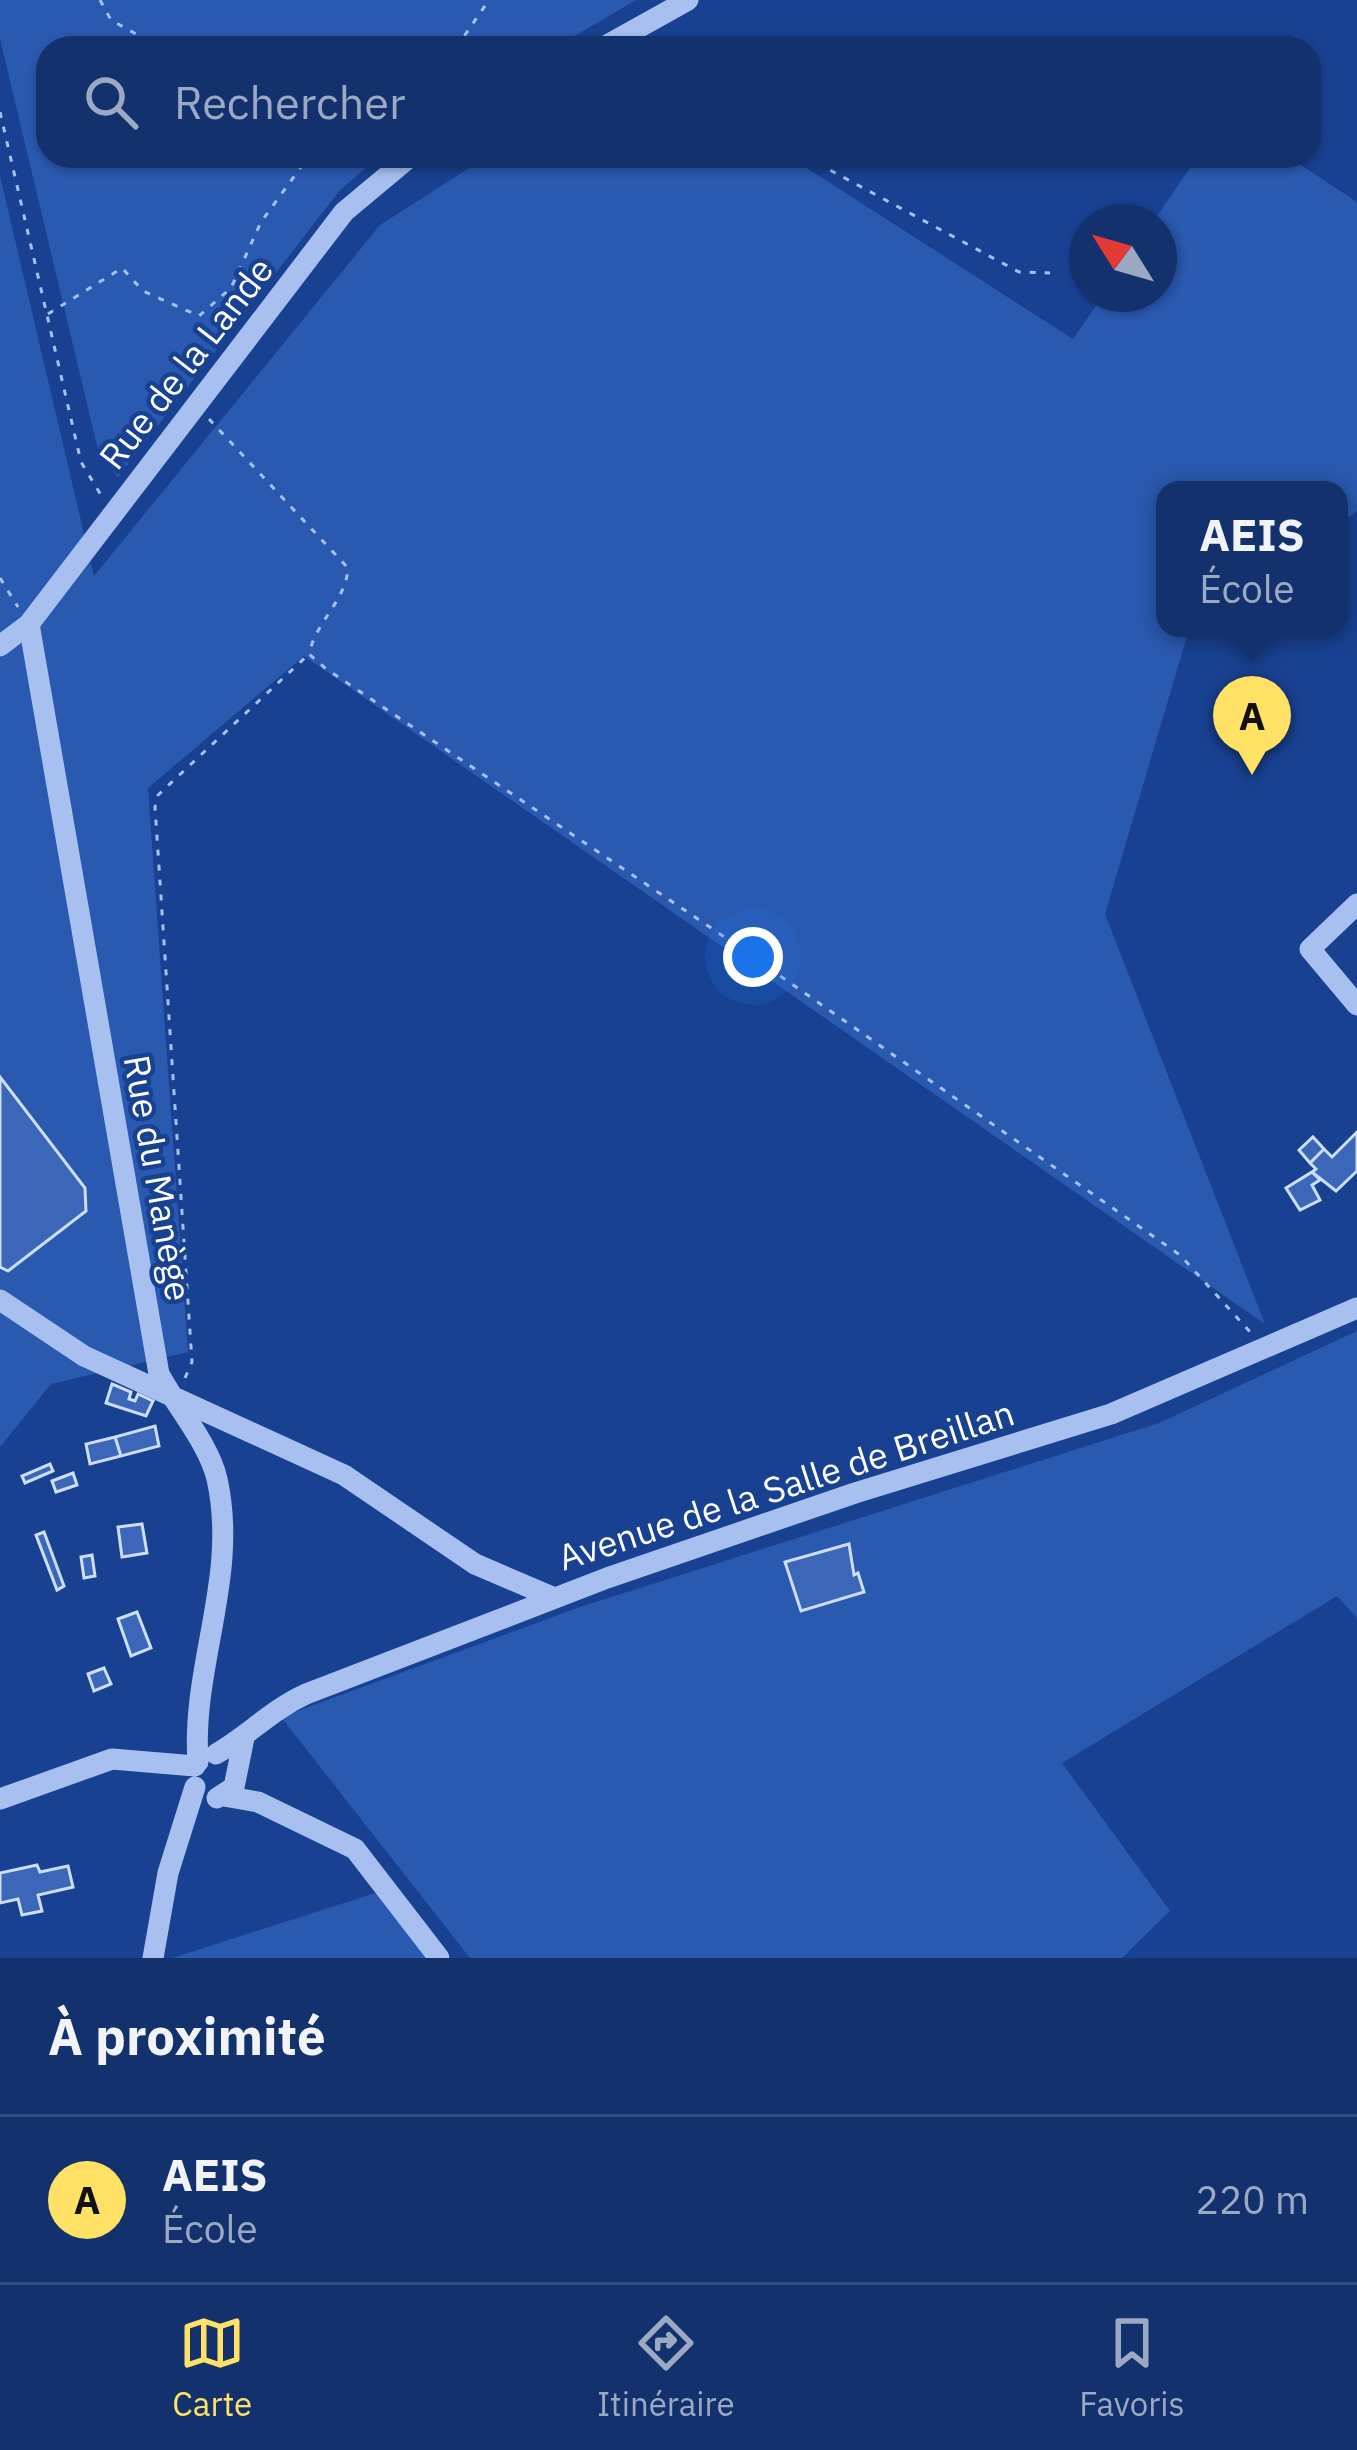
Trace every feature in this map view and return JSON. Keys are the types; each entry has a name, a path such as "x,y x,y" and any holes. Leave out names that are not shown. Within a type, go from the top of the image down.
{"street":[{"path":"624,36 688,0"},
{"name":"Rue de la Lande","path":"0,646 29,624 344,212 397,168"},
{"name":"Rue du Manège","path":"29,624 159,1374 217,1475 225,1549 196,1730 202,1768"},
{"path":"1357,904 1310,949 1357,1005"},
{"path":"0,1300 85,1356 344,1475 475,1564 552,1597"},
{"name":"Avenue de la Salle de Breillan","path":"202,1768 244,1738 267,1712 306,1694 552,1597 855,1493 1112,1414 1357,1308"},
{"path":"189,1819 229,1786 244,1738"},
{"path":"0,1799 112,1759 202,1768 230,1760 229,1786"},
{"path":"202,1768 203,1795 229,1786 355,1849 439,1958"},
{"path":"153,1958 168,1873 202,1768"}],"path":[{"path":"100,0 111,20 139,36"},
{"path":"464,36 489,0"},
{"path":"0,112 81,462 113,511"},
{"path":"47,315 122,268 143,291 199,316 231,288 261,222 300,168"},
{"path":"826,168 1019,272 1050,273"},
{"path":"172,1393 192,1362 155,807 158,795 310,654 314,627 347,584 348,568 196,404"},
{"path":"0,578 29,624"},
{"path":"310,654 1180,1256 1230,1305 1264,1351"}],"shaded area":[{"path":"0,0 636,0 574,36 36,36 36,168 366,168 340,190 118,477 99,454 0,39"},
{"path":"469,168 807,168 1073,339 1092,312 1177,312 1177,204 1165,204 1190,168 1305,168 1357,202 1357,511 1348,518 1348,481 1156,481 1156,637 1187,637 1105,914 1265,1324 304,656 148,788 188,1352 51,1384 0,1447 0,176 94,576 380,225"},
{"path":"1357,1331 1357,1618 1337,1596 1062,1763 1170,1911 1122,1958 470,1958 281,1717 577,1608 1159,1423"},
{"path":"385,1890 435,1958 172,1958"}],"building":[{"path":"0,1077 85,1188 86,1211 8,1271 0,1267"},
{"path":"1357,1132 1357,1171 1336,1191 1312,1172 1316,1169 1310,1163 1324,1149 1332,1157"},
{"path":"1313,1137 1324,1149 1310,1163 1299,1150"},
{"path":"1312,1172 1320,1180 1312,1185 1320,1200 1300,1210 1286,1188"},
{"path":"112,1384 131,1392 129,1399 135,1401 138,1394 153,1401 146,1416 106,1403"},
{"path":"155,1426 159,1446 121,1456 115,1437"},
{"path":"115,1437 121,1456 90,1464 86,1444"},
{"path":"50,1464 53,1471 25,1483 22,1476"},
{"path":"73,1473 77,1485 56,1492 52,1481"},
{"path":"142,1524 147,1553 122,1557 118,1527"},
{"path":"44,1532 64,1586 57,1590 36,1535"},
{"path":"849,1544 854,1575 858,1573 864,1592 801,1611 785,1562"},
{"path":"92,1555 95,1576 84,1578 81,1557"},
{"path":"137,1612 151,1648 131,1656 118,1619"},
{"path":"104,1668 111,1684 94,1691 88,1674"},
{"path":"37,1865 40,1872 68,1866 73,1887 38,1895 42,1911 22,1915 18,1899 0,1903 0,1873"}],"place":[{"name":"AEIS","path":"1252,775"}]}
